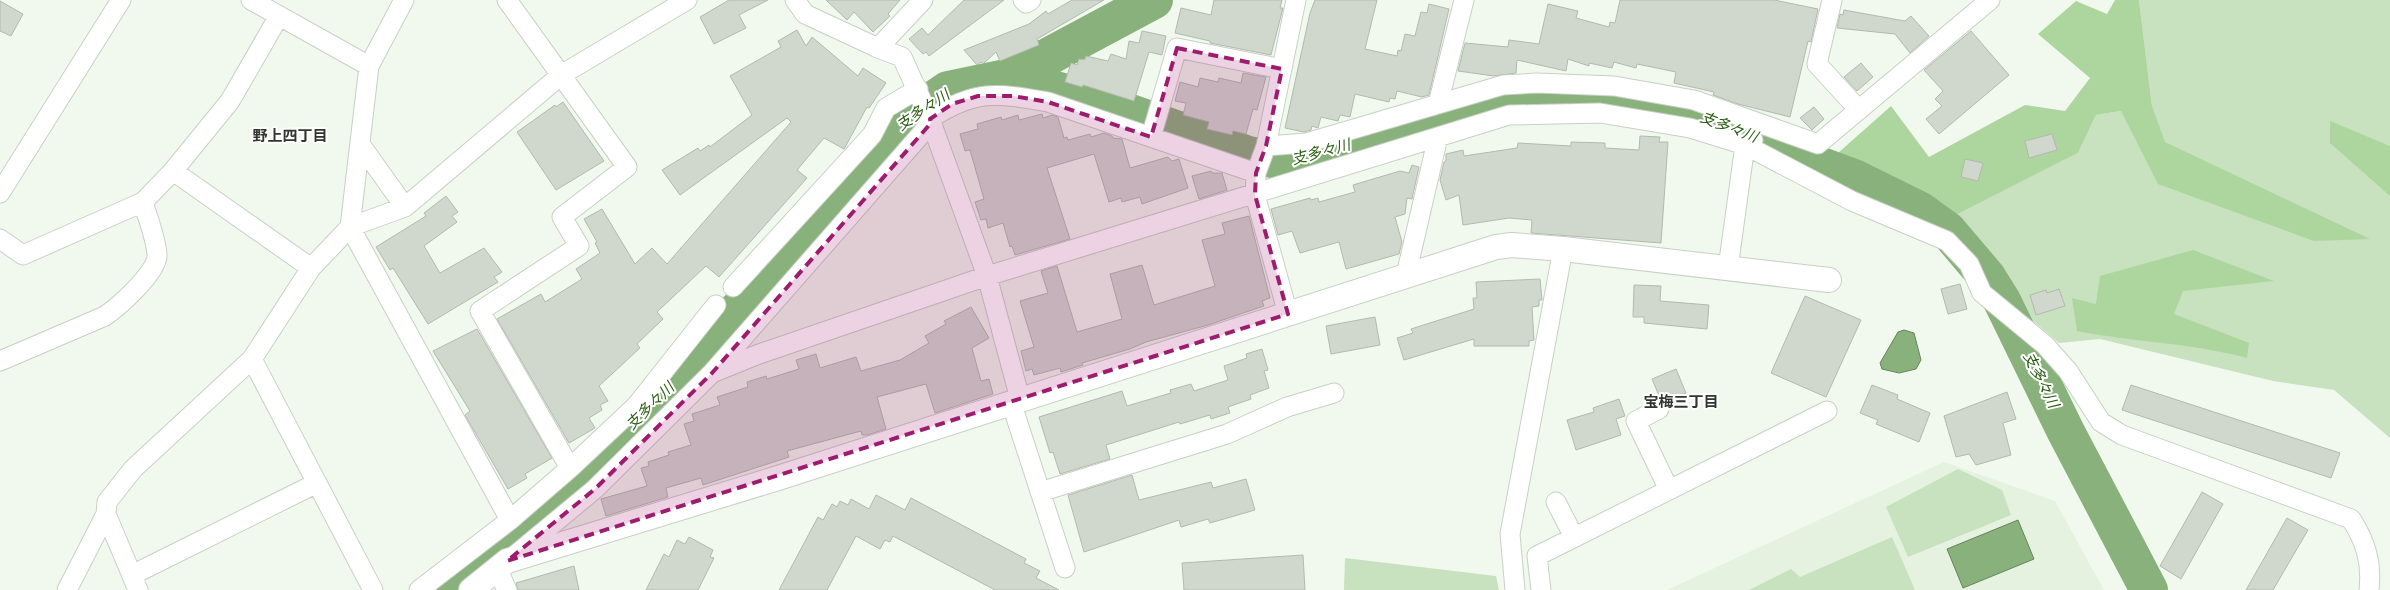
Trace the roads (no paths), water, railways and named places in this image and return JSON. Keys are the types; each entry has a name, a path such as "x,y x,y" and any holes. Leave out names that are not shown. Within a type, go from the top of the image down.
{"street":[{"path":"0,193 121,0"},
{"path":"404,0 369,66 350,227 510,520"},
{"path":"507,0 627,167 562,217 579,246 480,311 570,468"},
{"path":"67,590 106,514 108,502 133,469 252,359 311,268 350,227 405,207 561,75 657,7 687,0"},
{"path":"795,0 804,14 902,57 919,92 987,276 1040,492 1065,568"},
{"path":"878,48 923,0"},
{"path":"1023,0 1026,3 1031,0"},
{"path":"1288,314 1255,195 1256,173 1266,146 1296,0"},
{"path":"1438,104 1464,0"},
{"path":"1832,0 1817,64 1859,110"},
{"path":"1266,146 1306,144 1503,85 1537,83 1614,86 1694,100 1818,144 1990,0"},
{"path":"0,240 23,255 144,202 173,171 230,101 265,6 369,66"},
{"path":"1152,137 1177,48 1282,69"},
{"path":"733,287 872,135 886,108 919,92"},
{"path":"504,574 595,489 712,372 930,121 952,104 978,96 1013,96 1048,102 1256,173"},
{"path":"712,372 759,354 987,276 1510,115 1600,113 1690,128 1745,145 1852,200 1947,241 1969,264 1982,293 2045,345 2068,371 2101,422 2122,435 2352,519 2362,536 2370,562 2369,590"},
{"path":"1728,268 1745,145 1771,128"},
{"path":"1406,276 1438,137"},
{"path":"360,144 405,207"},
{"path":"173,171 311,268"},
{"path":"0,361 105,316 126,299 151,271 158,257 144,202"},
{"path":"471,590 504,574 778,478 1016,400 1506,245 1563,249 1829,280"},
{"path":"1515,590 1510,542 1511,526 1563,249"},
{"path":"419,590 510,520 570,468 636,406 716,305"},
{"path":"252,359 373,590"},
{"path":"1040,492 1227,434 1287,407 1334,393"},
{"path":"1659,409 1636,421 1669,490"},
{"path":"1541,590 1537,556 1827,411"},
{"path":"106,514 135,583 317,483"},
{"path":"1556,502 1574,537"}],"waterway":[{"path":"1010,77 1154,0"},
{"name":"支多々川","path":"438,590 563,488 668,391 897,125 948,90 1010,77 1105,104 1248,155 1289,162 1518,97 1561,96 1629,100 1702,115 1789,154 1854,178 1919,210 1948,231 1987,277 2002,301 2066,432 2149,590"}],"district":[{"name":"野上四丁目","path":"290,136"},
{"name":"宝梅三丁目","path":"1681,402"}]}
